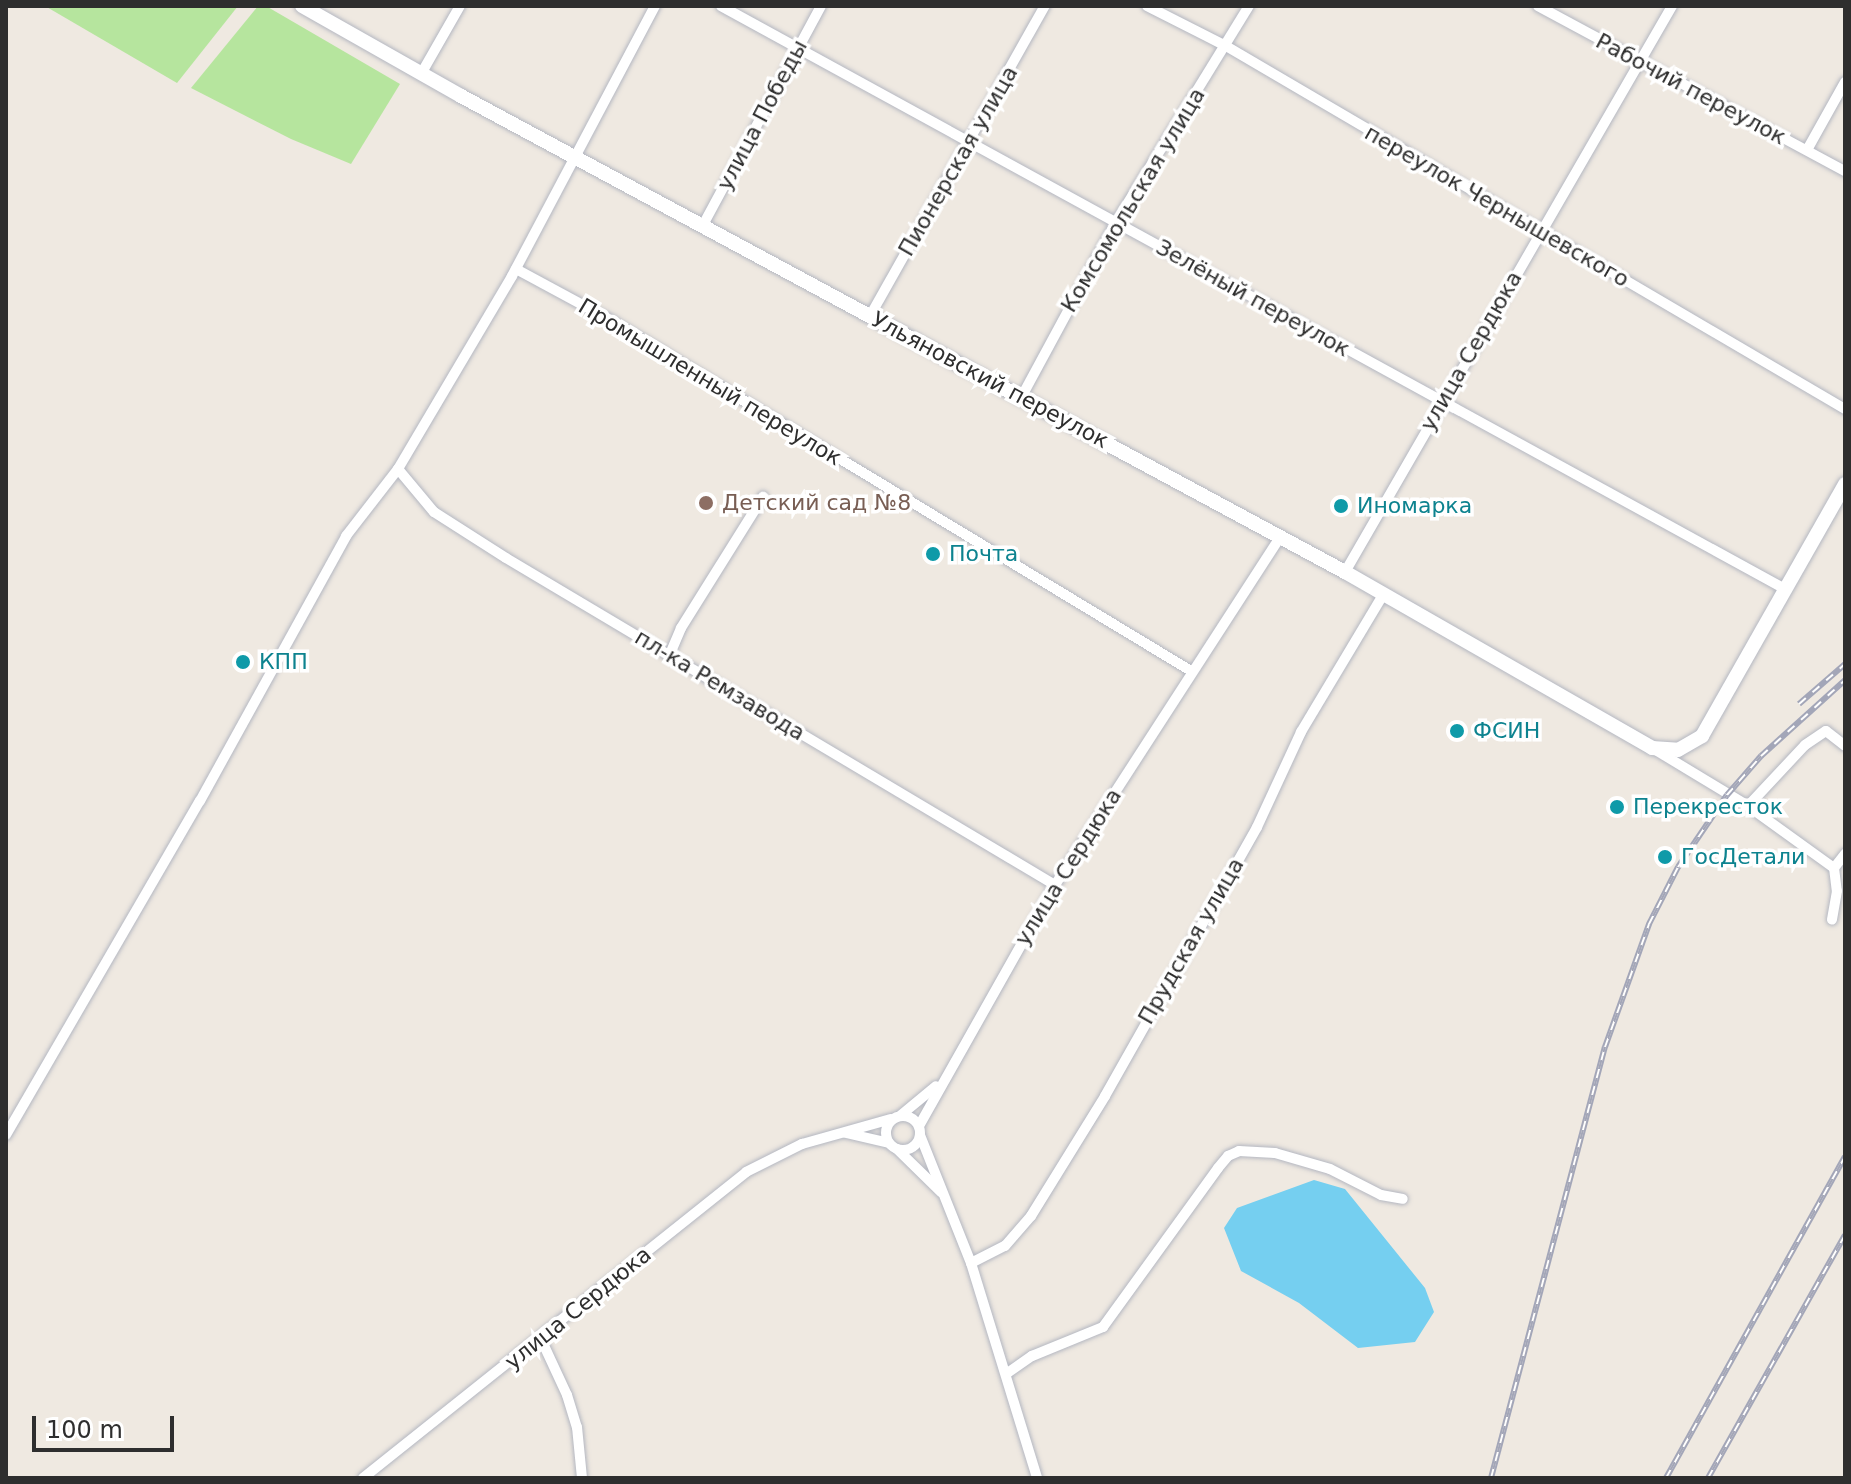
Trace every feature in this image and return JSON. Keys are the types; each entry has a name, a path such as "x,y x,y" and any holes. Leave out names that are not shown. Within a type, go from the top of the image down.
{"main road":[{"name":"Ульяновский переулок","path":"302,6 421,74 1345,572 1652,748 1678,750 1702,736 1785,589"},
{"path":"1785,589 1845,484"}],"street":[{"path":"421,74 460,6"},
{"path":"6,1135 200,801 346,536 398,469 516,269 655,6"},
{"name":"Зелёный переулок","path":"721,6 1785,589"},
{"name":"улица Победы","path":"703,225 821,6"},
{"name":"Пионерская улица","path":"870,316 1045,6"},
{"name":"переулок Чернышевского","path":"1147,6 1226,46 1845,409"},
{"name":"Комсомольская улица","path":"1022,396 1116,222 1249,6"},
{"name":"Рабочий переулок","path":"1538,6 1845,171"},
{"name":"улица Сердюка","path":"1345,572 1672,6"},
{"path":"1807,150 1845,82"},
{"name":"Промышленный переулок","path":"516,269 612,321 1191,671"},
{"name":"пл-ка Ремзавода","path":"398,469 434,512 1055,885"},
{"path":"670,654 681,628 763,497"},
{"name":"улица Сердюка","path":"919,1130 942,1081 1055,885 1280,537"},
{"name":"Прудская улица","path":"971,1263 1005,1246 1031,1216 1105,1096 1257,827 1301,732 1383,595"},
{"path":"1748,806 1805,745 1826,731 1845,746"},
{"path":"1652,748 1748,806 1834,868"},
{"path":"1832,920 1837,891 1834,868 1845,854"},
{"path":"942,1081 896,1117 885,1134 893,1146 945,1196"},
{"path":"896,1117 912,1117 945,1196 971,1263 1037,1478"},
{"name":"улица Сердюка","path":"363,1478 541,1339 746,1172 802,1144 896,1117"},
{"path":"844,1132 893,1146 912,1148 919,1130"},
{"path":"1006,1374 1032,1356 1103,1327 1218,1168 1228,1156 1239,1151 1263,1151 1303,1161 1330,1169 1381,1195 1403,1199"},
{"path":"541,1339 571,1406 583,1465 582,1478"}],"green space":[{"path":"45,6 238,6 177,83"},
{"path":"258,6 266,6 400,84 351,164 291,139 191,88"}],"water":[{"path":"1314,1180 1345,1189 1425,1288 1434,1312 1415,1342 1358,1348 1299,1303 1241,1271 1224,1228 1237,1208"}],"railway":[{"path":"1799,704 1845,664"},
{"path":"1491,1478 1605,1047 1649,924 1678,867 1727,795 1761,756 1845,680"},
{"path":"1666,1478 1845,1157"},
{"path":"1708,1478 1845,1235"}],"place":[{"name":"Детский сад №8","path":"706,503"},
{"name":"Иномарка","path":"1341,506"},
{"name":"Почта","path":"933,554"},
{"name":"КПП","path":"243,662"},
{"name":"ФСИН","path":"1457,731"},
{"name":"Перекресток","path":"1617,807"},
{"name":"ГосДетали","path":"1665,857"}]}
